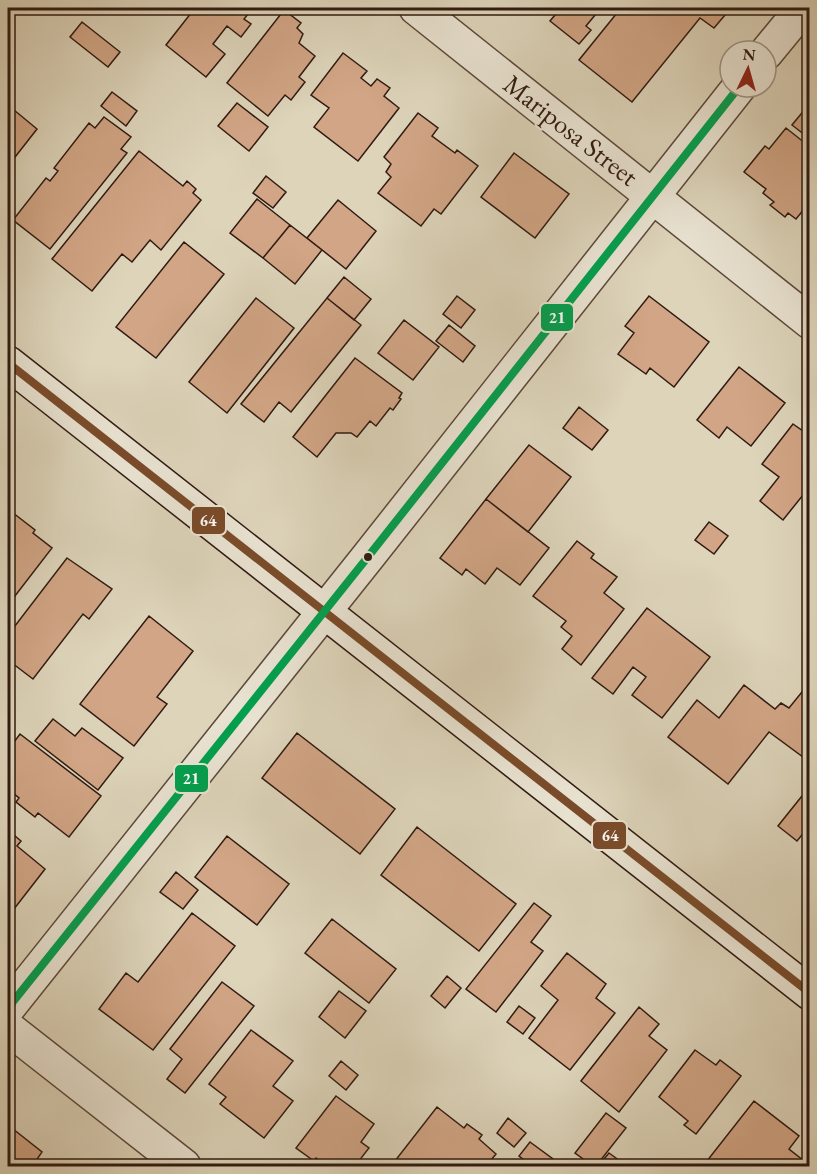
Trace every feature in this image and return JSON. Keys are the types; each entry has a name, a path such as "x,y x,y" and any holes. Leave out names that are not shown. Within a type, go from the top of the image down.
{"street":[{"name":"Mariposa Street","path":"416,8 810,322"},
{"path":"778,39 803,8"},
{"path":"8,1008 729,99"},
{"path":"8,363 810,993"},
{"path":"8,1028 184,1167"}],"building":[{"path":"195,8 253,8 244,19 251,24 241,37 227,26 213,44 225,54 206,77 166,45"},
{"path":"546,8 601,8 586,26 591,30 579,44 550,21 555,15"},
{"path":"621,8 731,8 714,28 700,18 632,102 579,60"},
{"path":"284,10 301,23 297,28 303,34 299,43 315,56 299,77 305,82 291,100 285,95 268,116 227,83"},
{"path":"82,22 120,52 108,67 70,37"},
{"path":"343,53 367,71 361,78 371,86 377,79 390,88 384,96 399,108 358,161 314,127 329,108 311,95"},
{"path":"112,92 137,111 126,126 101,106"},
{"path":"237,103 268,127 249,151 218,126"},
{"path":"810,103 810,139 792,125"},
{"path":"8,105 37,129 8,166"},
{"path":"418,113 438,128 432,136 455,153 457,150 478,166 441,214 434,209 421,226 378,193 391,177 386,172 391,164 384,157"},
{"path":"104,117 131,137 121,149 127,153 50,249 13,220 46,178 50,181 58,171 54,168 89,123 95,128"},
{"path":"786,128 810,147 810,187 807,190 810,192 810,202 796,219 788,213 785,217 770,205 774,202 763,193 766,189 744,172 765,146 769,149"},
{"path":"139,151 183,186 187,181 196,189 193,193 201,200 161,250 150,240 132,262 122,254 92,291 52,259"},
{"path":"514,153 569,194 535,238 481,197"},
{"path":"266,176 286,192 273,208 253,193"},
{"path":"257,199 290,225 263,258 230,233"},
{"path":"338,200 376,231 346,269 307,238"},
{"path":"290,225 322,250 295,284 263,258"},
{"path":"184,242 224,274 156,358 116,327"},
{"path":"344,277 371,299 354,320 327,298"},
{"path":"457,296 475,310 461,328 443,314"},
{"path":"649,296 709,342 674,387 650,368 646,374 618,354 634,333 625,326"},
{"path":"256,298 294,328 227,413 189,382"},
{"path":"327,298 361,325 291,412 279,402 264,422 241,404"},
{"path":"404,320 439,347 413,380 378,353"},
{"path":"449,325 475,346 463,362 436,341"},
{"path":"355,358 402,393 399,398 401,399 393,410 390,408 376,426 370,421 357,437 351,433 336,433 317,457 293,437"},
{"path":"739,367 785,403 751,446 727,427 719,438 697,420"},
{"path":"579,407 608,430 592,450 563,428"},
{"path":"793,424 810,436 810,500 803,495 783,520 760,501 779,477 762,464"},
{"path":"529,445 571,477 528,532 486,499"},
{"path":"486,499 549,548 520,585 497,568 485,584 466,569 462,575 440,558"},
{"path":"8,509 35,530 33,533 52,548 8,605"},
{"path":"709,522 728,536 714,554 695,540"},
{"path":"577,541 594,554 591,558 617,577 604,593 624,609 581,665 562,649 572,636 561,627 566,621 533,596"},
{"path":"67,558 112,589 89,619 83,614 33,679 8,660 8,635"},
{"path":"647,608 710,657 662,718 632,695 646,677 633,667 613,694 592,678"},
{"path":"149,616 193,651 157,697 167,704 134,746 80,704"},
{"path":"810,682 810,749 803,757 769,732 728,784 668,737 697,700 719,718 744,685 775,709 781,703 789,708"},
{"path":"53,719 75,736 82,728 123,758 98,790 35,741"},
{"path":"297,733 395,809 360,854 262,778"},
{"path":"20,734 101,796 69,837 38,813 35,817 16,802 19,798 8,789 8,750"},
{"path":"810,786 810,825 797,841 778,826"},
{"path":"417,827 516,904 479,951 381,875"},
{"path":"8,830 21,841 17,846 45,869 14,909 8,905"},
{"path":"227,836 289,884 257,925 195,877"},
{"path":"176,872 198,890 183,909 160,892"},
{"path":"534,903 551,916 531,942 543,951 496,1012 466,989"},
{"path":"192,913 235,946 153,1050 99,1009 126,973 138,982"},
{"path":"332,919 396,969 369,1003 305,953"},
{"path":"567,953 606,984 596,998 615,1013 570,1070 529,1038 558,1000 541,986"},
{"path":"447,976 461,988 445,1008 431,996"},
{"path":"222,982 254,1006 185,1093 167,1079 182,1059 170,1049"},
{"path":"339,991 366,1011 345,1038 319,1017"},
{"path":"519,1006 535,1018 523,1034 507,1022"},
{"path":"639,1007 659,1024 649,1036 667,1050 619,1112 581,1081"},
{"path":"251,1030 293,1061 273,1086 293,1101 264,1138 220,1104 226,1097 209,1084"},
{"path":"695,1050 716,1065 720,1060 741,1076 696,1134 684,1125 688,1121 659,1097"},
{"path":"341,1061 358,1075 346,1090 329,1076"},
{"path":"336,1096 374,1124 361,1142 369,1148 355,1166 335,1166 327,1161 325,1164 316,1158 314,1161 296,1148"},
{"path":"754,1101 799,1136 789,1149 808,1164 806,1166 703,1166"},
{"path":"437,1107 464,1128 467,1124 482,1135 479,1139 496,1154 486,1166 449,1166 443,1162 439,1166 391,1166"},
{"path":"606,1113 626,1128 596,1166 593,1166 575,1153"},
{"path":"508,1118 526,1133 514,1147 497,1133"},
{"path":"8,1125 42,1152 35,1162 41,1166 8,1166"},
{"path":"530,1142 553,1159 548,1166 532,1166 519,1156"},
{"path":"609,1153 627,1166 598,1166"}],"transit line":[{"name":"21","path":"8,1008 730,99"},
{"name":"64","path":"8,363 810,993"}]}
